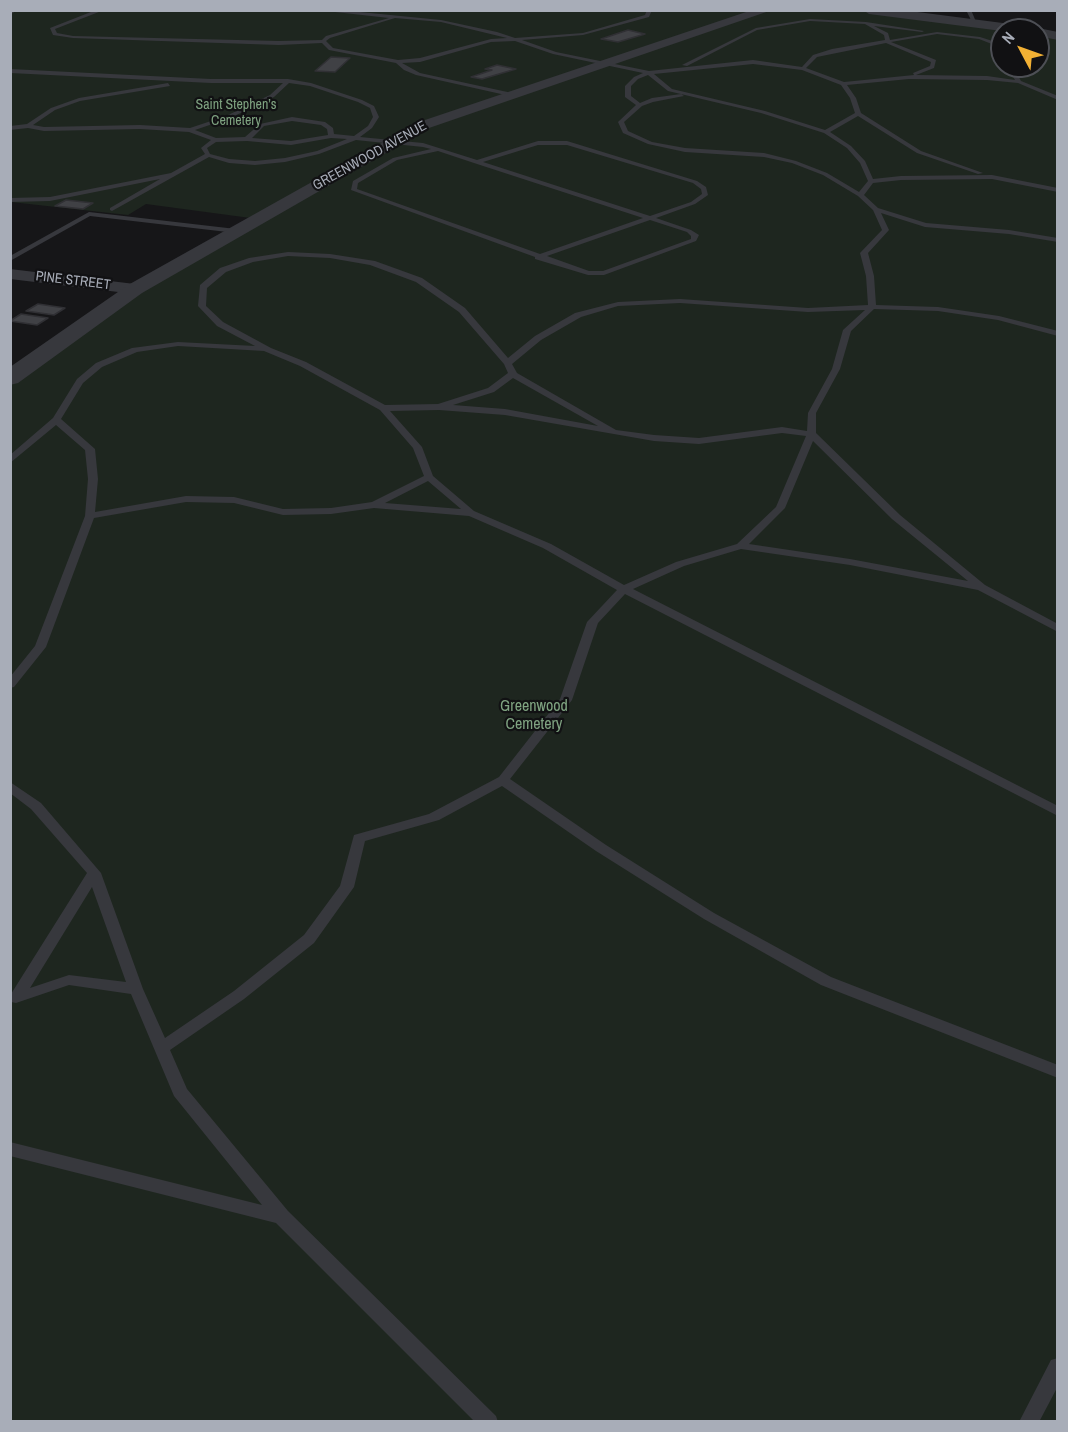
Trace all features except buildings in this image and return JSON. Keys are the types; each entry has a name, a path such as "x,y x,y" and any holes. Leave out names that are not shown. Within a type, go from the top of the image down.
{"street":[{"name":"GREENWOOD AVENUE","path":"10,378 135,289 394,142 451,114 766,10"},
{"path":"868,17 892,12 990,25"},
{"name":"PINE STREET","path":"10,273 135,289"}],"lane":[{"path":"102,10 51,28 55,34 73,37 279,43 323,41 328,37 400,16"},
{"path":"319,10 400,16 474,27 555,53 649,73 670,90 730,102 826,132 849,147 863,162 871,181"},
{"path":"323,41 332,49 398,62 420,60 491,41 583,34 647,16 650,10"},
{"path":"968,10 975,23"},
{"path":"868,17 886,34 888,43"},
{"path":"679,68 756,29 810,20 868,17 938,33 980,38 990,42"},
{"path":"803,69 815,56 832,51 938,33"},
{"path":"888,43 934,61 932,68 909,77"},
{"path":"398,62 405,69 418,74 510,94"},
{"path":"640,105 628,97 628,86 636,78 649,73 679,68 753,62 803,69 843,84 909,77 987,78 1019,82 1058,98"},
{"path":"10,71 211,81 288,81 311,85 372,107 376,117 370,127 354,139 319,152 285,160 246,162 208,155 112,209"},
{"path":"1017,78 1019,82"},
{"path":"28,126 53,109 79,100 125,90 211,81"},
{"path":"190,130 228,117 272,96 288,81"},
{"path":"843,84 853,99 858,114 919,152 992,177 1058,190"},
{"path":"694,96 670,97 640,105 621,122 625,132 650,143 685,150 764,155 794,162 825,174 860,195 876,209 925,225 1009,232 1058,240"},
{"path":"826,132 858,114"},
{"path":"247,139 262,125 292,119 323,123 330,128 331,136"},
{"path":"10,126 44,129 140,127 190,130 214,140 247,139 291,142 331,136 438,149 689,231 695,235 694,240 604,273 572,270 354,190 355,182 395,159 438,149"},
{"path":"208,155 204,148 214,140"},
{"path":"476,162 538,143 567,143 695,182 704,188 705,195 693,203 538,257"},
{"path":"10,200 50,199 172,175"},
{"path":"860,195 871,181 901,178 992,177"},
{"path":"872,307 870,276 864,253 886,230 876,209"},
{"path":"10,260 89,214 236,231"},
{"path":"614,432 513,374 508,363 462,310 419,280 372,263 330,256 288,254 252,260 223,270 204,287 202,306 220,324 268,350 303,364 383,408 417,447 429,477 471,513 546,546 624,589 1058,812"},
{"path":"508,363 538,338 579,315 618,304 680,301 808,310 872,307 938,309 999,318 1058,334"},
{"path":"741,546 780,508 811,434 812,413 836,369 847,330 872,307"},
{"path":"10,460 56,420 80,381 99,365 135,350 178,344 268,350"},
{"path":"439,406 491,390 513,374"},
{"path":"383,408 439,406 506,412 614,432 699,441 782,430 811,434 896,517 981,587 1058,629"},
{"path":"10,685 40,647 90,516 93,479 90,450 56,420"},
{"path":"374,505 429,477"},
{"path":"90,516 186,499 234,500 283,512 331,511 374,505 471,513"},
{"path":"161,1048 240,995 309,939 347,887 359,838 434,817 503,780 566,700 593,622 624,589 680,564 741,546 850,562 981,587"},
{"path":"503,780 601,848 699,910 825,981 1058,1072"},
{"path":"10,786 36,806 94,873 136,989 180,1092 283,1218 489,1422"},
{"path":"13,1000 94,873"},
{"path":"13,1000 69,980 136,989"},
{"path":"10,1149 283,1218"},
{"path":"1028,1422 1058,1366"}],"green space":[{"name":"Greenwood Cemetery","path":"869,10 990,28 990,78 1050,78 1050,35 1057,36 1057,1421 11,1421 10,378 135,289 258,219 146,204 128,215 11,202 10,11"}],"park label":[{"name":"Saint Stephen’s Cemetery","path":"236,114"}]}
